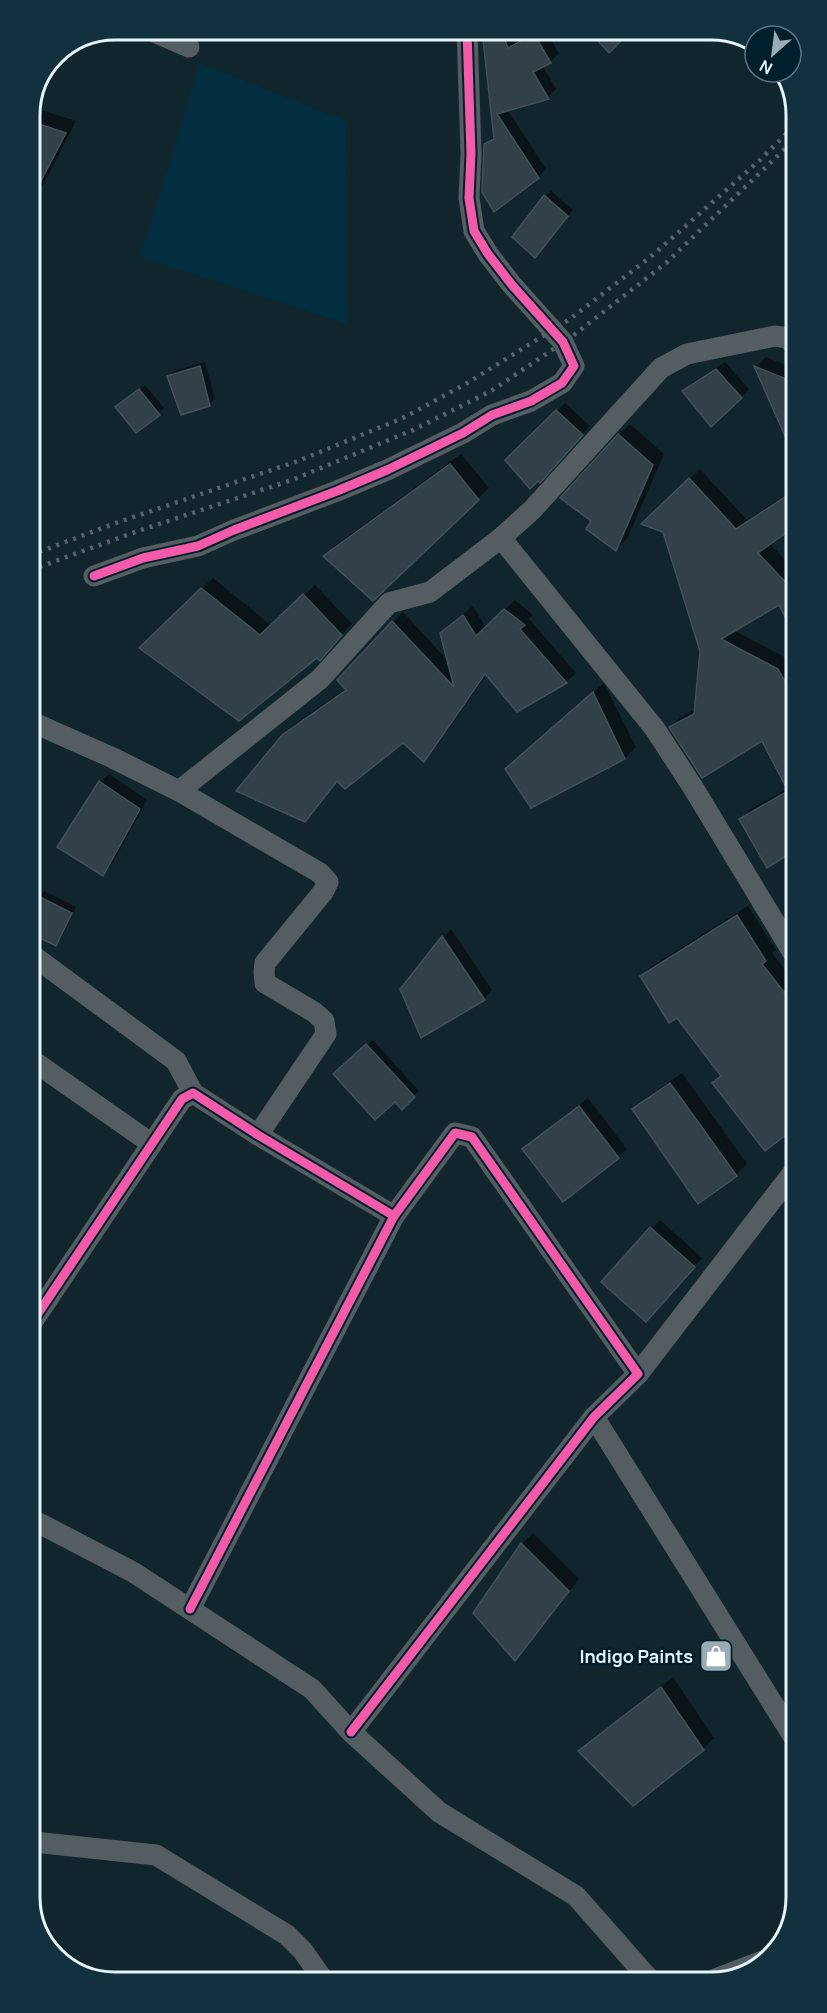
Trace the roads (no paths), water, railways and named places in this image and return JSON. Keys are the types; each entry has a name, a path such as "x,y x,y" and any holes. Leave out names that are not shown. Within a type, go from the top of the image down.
{"street":[{"path":"175,41 189,47"},
{"path":"94,576 143,558 198,546 367,478 463,433 492,415 531,401 562,383 574,366 563,342 500,269 474,231 469,198 471,154 466,41"},
{"path":"179,791 320,679 389,603 430,592 501,538 532,510 661,368 687,354 775,336 786,338"},
{"path":"501,538 655,729 786,941"},
{"path":"41,726 179,791 320,873 328,882 323,892 265,963 266,983 314,1012 324,1021 326,1034 258,1135"},
{"path":"41,962 176,1062 192,1093 394,1216"},
{"path":"41,1066 152,1144"},
{"path":"41,1309 182,1099 192,1093"},
{"path":"190,1609 394,1216 455,1133 472,1137 638,1374"},
{"path":"351,1732 594,1416 638,1374 786,1182"},
{"path":"594,1416 786,1723"},
{"path":"41,1524 133,1572 312,1689 351,1732 439,1812 576,1896 643,1972"},
{"path":"41,1843 156,1855 287,1935 303,1951 318,1972"}],"railway":[{"path":"41,551 113,524 298,461 403,418 469,382 570,319 653,255 786,134"},
{"path":"41,566 138,531 292,480 413,430 491,391 570,338 666,263 786,148"}],"place":[{"name":"Indigo Paints","path":"716,1656"}]}
